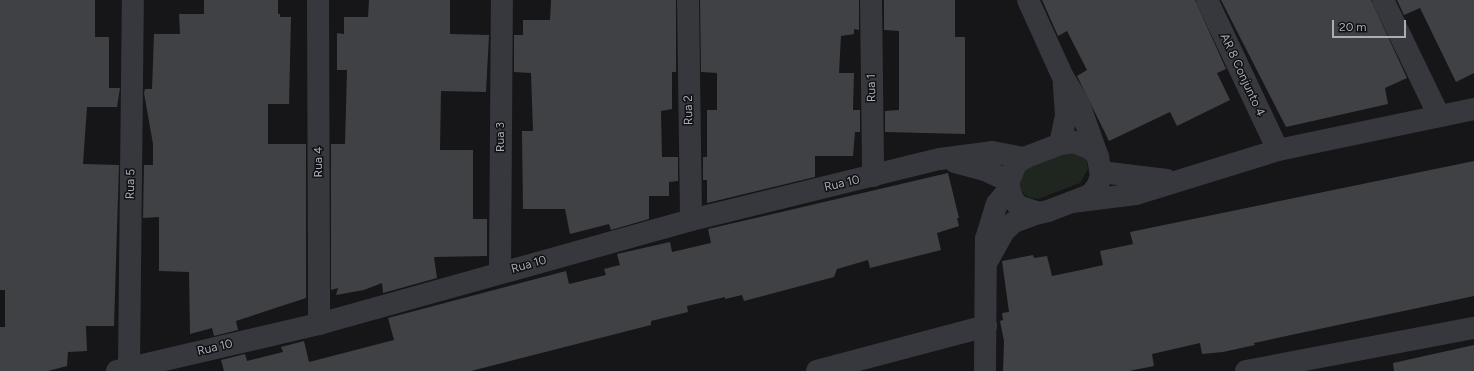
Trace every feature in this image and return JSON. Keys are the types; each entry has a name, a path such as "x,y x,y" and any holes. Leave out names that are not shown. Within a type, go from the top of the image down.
{"street":[{"name":"Rua 5","path":"123,369 133,0"},
{"name":"Rua 4","path":"318,0 319,324"},
{"name":"Rua 3","path":"500,273 502,0"},
{"name":"Rua 2","path":"688,0 691,220"},
{"name":"Rua 1","path":"871,0 873,176"},
{"path":"985,266 1004,231 1014,222 1090,195 1097,187 1100,164 1079,104 1063,77 1028,0"},
{"name":"AR 8 Conjunto 4","path":"1207,0 1278,150"},
{"path":"1383,0 1439,116"},
{"path":"1060,144 1066,115 1063,77"},
{"path":"1072,202 1136,194 1176,180 1278,150 1474,109"},
{"path":"985,371 986,239 991,217 1009,185 1016,164 1024,158 1060,144 1083,144 1100,164 1176,180"},
{"name":"Rua 10","path":"123,369 319,324 691,220 940,159 992,152 1024,158"},
{"name":"Rua 10","path":"940,159 972,165 1009,185"},
{"path":"1009,185 1013,200 1020,207 1039,213"},
{"path":"817,371 986,326"},
{"path":"1246,371 1474,328"}],"shaded area":[{"path":"1080,151 1087,162 1088,169 1080,183 1038,199 1030,198 1019,190 1020,165"}],"building":[{"path":"0,0 95,0 95,37 109,37 109,88 120,88 117,107 87,107 83,164 119,165 114,326 86,326 87,351 68,352 67,366 48,371 0,371 0,327 5,327 5,290 0,290"},
{"path":"204,0 278,0 278,14 280,14 280,17 291,17 289,104 268,104 268,144 306,144 306,298 236,321 238,330 214,336 212,328 190,334 189,272 159,271 159,217 143,218 144,165 153,165 153,144 144,93 145,89 152,89 154,34 180,34 179,14 204,14"},
{"path":"369,0 450,0 450,34 489,35 486,92 441,91 440,150 473,150 473,219 487,219 487,256 434,257 437,278 383,293 382,283 364,290 336,295 338,288 331,290 331,144 345,144 347,70 337,70 337,33 344,34 344,17 368,17"},
{"path":"551,0 676,0 676,72 672,72 672,109 661,111 662,157 678,157 678,181 669,182 669,196 649,196 649,219 611,230 609,224 570,234 565,209 523,209 522,131 533,131 531,73 514,72 514,35 523,35 523,20 550,20"},
{"path":"700,0 859,0 859,30 854,29 854,34 841,36 839,73 854,73 853,110 860,110 860,132 855,132 853,156 815,156 815,177 707,203 707,180 703,180 703,157 707,157 707,110 717,110 717,73 701,72"},
{"path":"884,0 955,0 955,37 965,37 965,134 885,132 885,111 899,110 899,31 884,30"},
{"path":"1042,0 1195,0 1226,69 1217,73 1230,100 1177,126 1170,112 1109,141 1077,76 1087,70 1067,31 1058,36"},
{"path":"1221,0 1371,0 1407,78 1385,88 1388,104 1286,127"},
{"path":"1397,0 1474,0 1474,73 1456,82 1420,8 1404,15"},
{"path":"1474,161 1474,296 1254,343 1255,345 1223,352 1202,354 1200,343 1152,354 1154,366 1129,371 1003,371 1004,341 1000,321 1003,320 1002,313 1009,312 1002,261 1033,255 1034,258 1047,256 1052,276 1081,270 1103,265 1100,251 1133,244 1130,232"},
{"path":"948,173 959,218 957,218 959,226 937,233 941,250 870,268 868,260 837,269 834,277 744,301 742,295 725,299 725,297 687,306 688,312 651,321 651,325 471,371 224,371 221,360 245,354 247,361 283,352 281,347 304,341 309,362 394,340 388,318 566,271 569,284 606,275 604,269 620,265 617,254 670,242 672,252 711,243 708,229"},
{"path":"1474,345 1474,371 1394,371 1393,363"}]}
